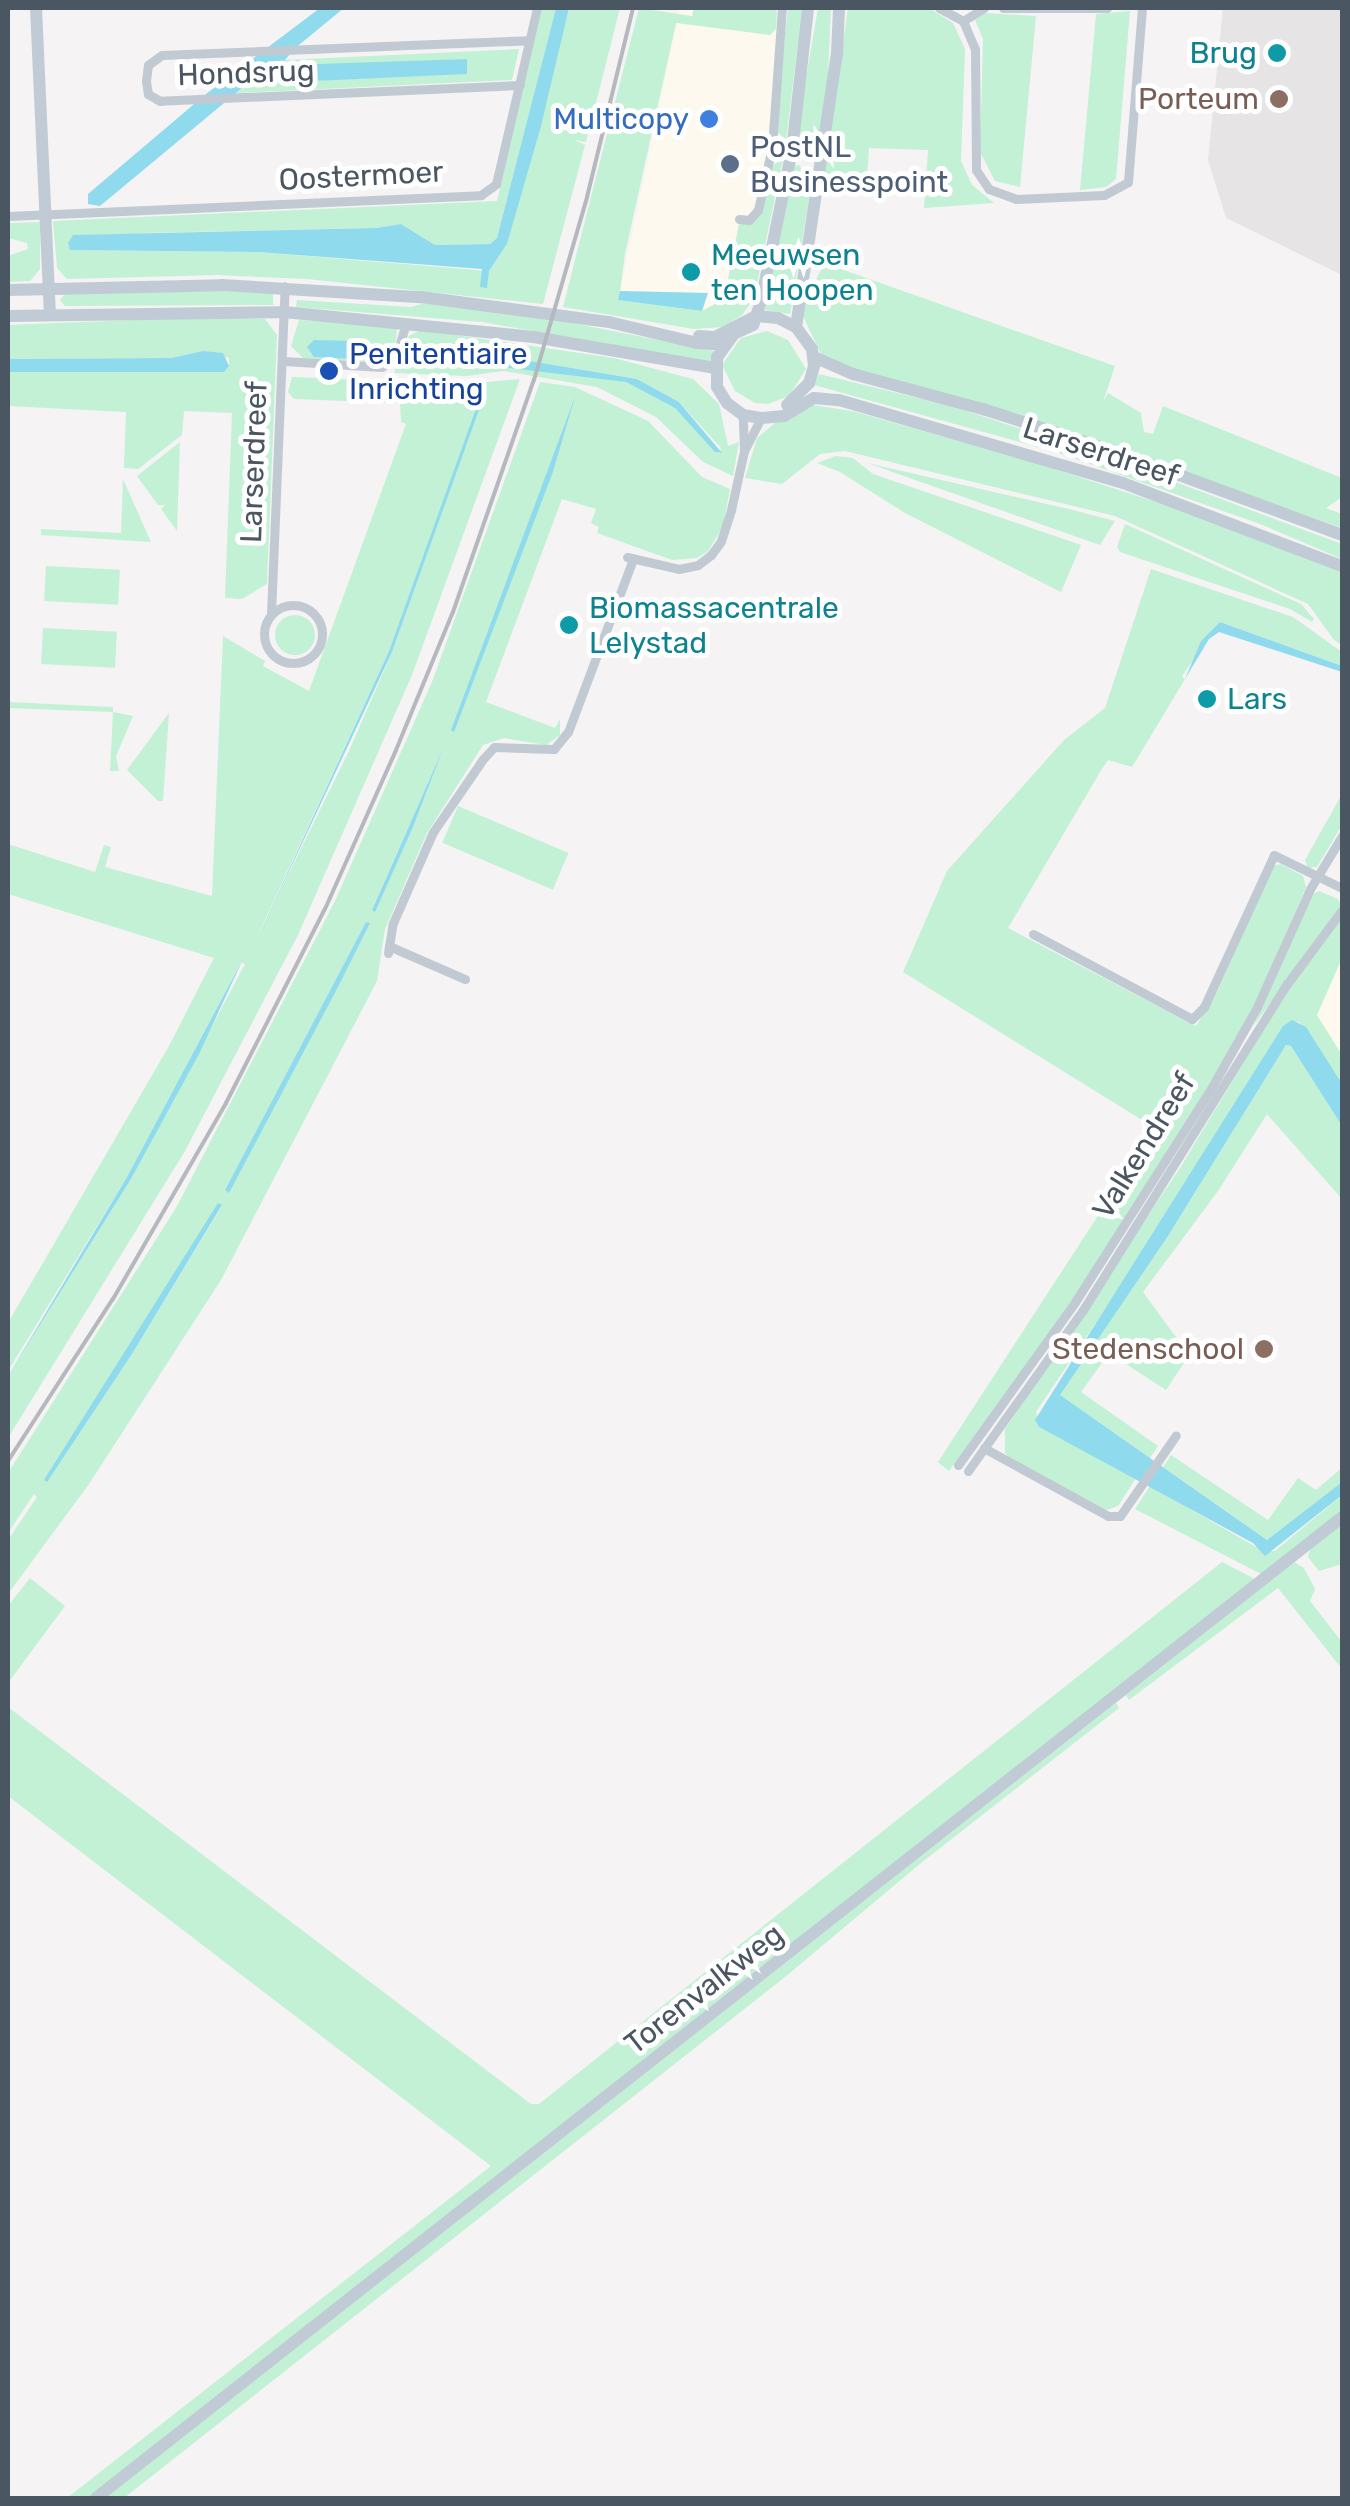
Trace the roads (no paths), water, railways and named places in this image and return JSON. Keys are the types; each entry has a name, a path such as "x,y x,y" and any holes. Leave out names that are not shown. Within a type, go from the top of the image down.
{"main road":[{"path":"36,8 50,314"},
{"path":"754,320 792,150 808,8"},
{"path":"723,339 716,373 727,403 743,415 784,416 806,395 814,362 796,327 823,154 839,8"},
{"path":"8,290 285,286 484,303 686,337 723,339 754,320 778,318 796,327"},
{"path":"8,316 284,312 534,337 716,373 736,400 763,415"},
{"path":"754,320 791,332 814,362"},
{"name":"Larserdreef","path":"814,362 983,409 1122,454 1342,535"},
{"name":"Larserdreef","path":"806,395 839,400 1123,483 1342,566"},
{"name":"Torenvalkweg","path":"96,2498 1342,1517"}],"street":[{"name":"Oostermoer","path":"8,216 481,195 496,184 537,8"},
{"path":"739,219 749,220 758,210 772,147 782,8"},
{"path":"939,8 963,22 974,49 973,154 980,180 990,190 1016,200 1104,196 1128,182 1142,8"},
{"path":"963,22 984,8"},
{"path":"1002,8 1107,8"},
{"name":"Hondsrug","path":"520,85 160,101 148,94 148,65 162,55 529,40"},
{"path":"772,147 823,154"},
{"name":"Larserdreef","path":"271,614 289,604 309,608 323,634 316,653 299,663 273,655 264,630 271,614 285,286"},
{"path":"284,361 382,367 396,356 406,323"},
{"path":"743,415 744,451"},
{"path":"466,979 389,950 393,923 433,832 483,758 494,748 554,749 568,732 630,558 679,569 698,565 710,555 726,526 744,451 763,415"},
{"name":"Valkendreef","path":"958,1465 1074,1302 1212,1087 1257,1007 1296,917 1342,836"},
{"path":"1033,934 1192,1019 1204,1007 1274,855 1342,888"},
{"name":"Valkendreef","path":"968,1471 1164,1185 1287,984 1342,910"},
{"path":"975,1442 1108,1516 1120,1516 1176,1435"}],"water":[{"path":"320,8 344,8 294,49 285,60 288,65 467,59 467,74 247,84 100,206 88,204 88,194 206,94"},
{"path":"556,8 569,8 541,126 507,244 489,271 487,288 480,287 482,269 258,252 70,250 68,243 73,235 376,228 401,224 435,245 490,244 497,238"},
{"path":"620,291 708,293 702,311 618,300"},
{"path":"314,340 352,341 359,351 354,359 314,357 307,347"},
{"path":"477,348 483,353 637,379 679,402 722,453 715,452 675,408 626,382 420,357 425,349 476,352"},
{"path":"203,351 223,353 229,366 224,372 8,372 8,359 171,358"},
{"path":"576,394 553,472 454,732 451,730"},
{"path":"477,406 480,407 392,652 254,946 389,651"},
{"path":"1220,622 1342,666 1342,672 1219,632 1209,639 1185,679 1201,641"},
{"path":"445,744 413,827 375,912 372,910"},
{"path":"366,922 370,923 336,991 229,1193 225,1190"},
{"path":"244,957 199,1054 131,1179 8,1376 127,1177"},
{"path":"1292,1020 1306,1027 1342,1084 1342,1126 1291,1046 1286,1045 1168,1236 1060,1395 1267,1540 1342,1482 1342,1495 1265,1556 1253,1543 1039,1427 1035,1420 1283,1026"},
{"path":"218,1203 222,1205 132,1354 47,1482 44,1480"}],"railway":[{"path":"8,1461 113,1299 226,1103 325,909 396,750 453,612 534,380 587,197 633,8"}],"place":[{"name":"Brug","path":"1277,53"},
{"name":"Porteum","path":"1279,99"},
{"name":"Multicopy","path":"709,119"},
{"name":"PostNL Businesspoint","path":"730,164"},
{"name":"Meeuwsen ten Hoopen","path":"691,272"},
{"name":"Penitentiaire Inrichting","path":"329,371"},
{"name":"Biomassacentrale Lelystad","path":"569,625"},
{"name":"Lars","path":"1207,699"},
{"name":"Stedenschool","path":"1264,1349"}]}
